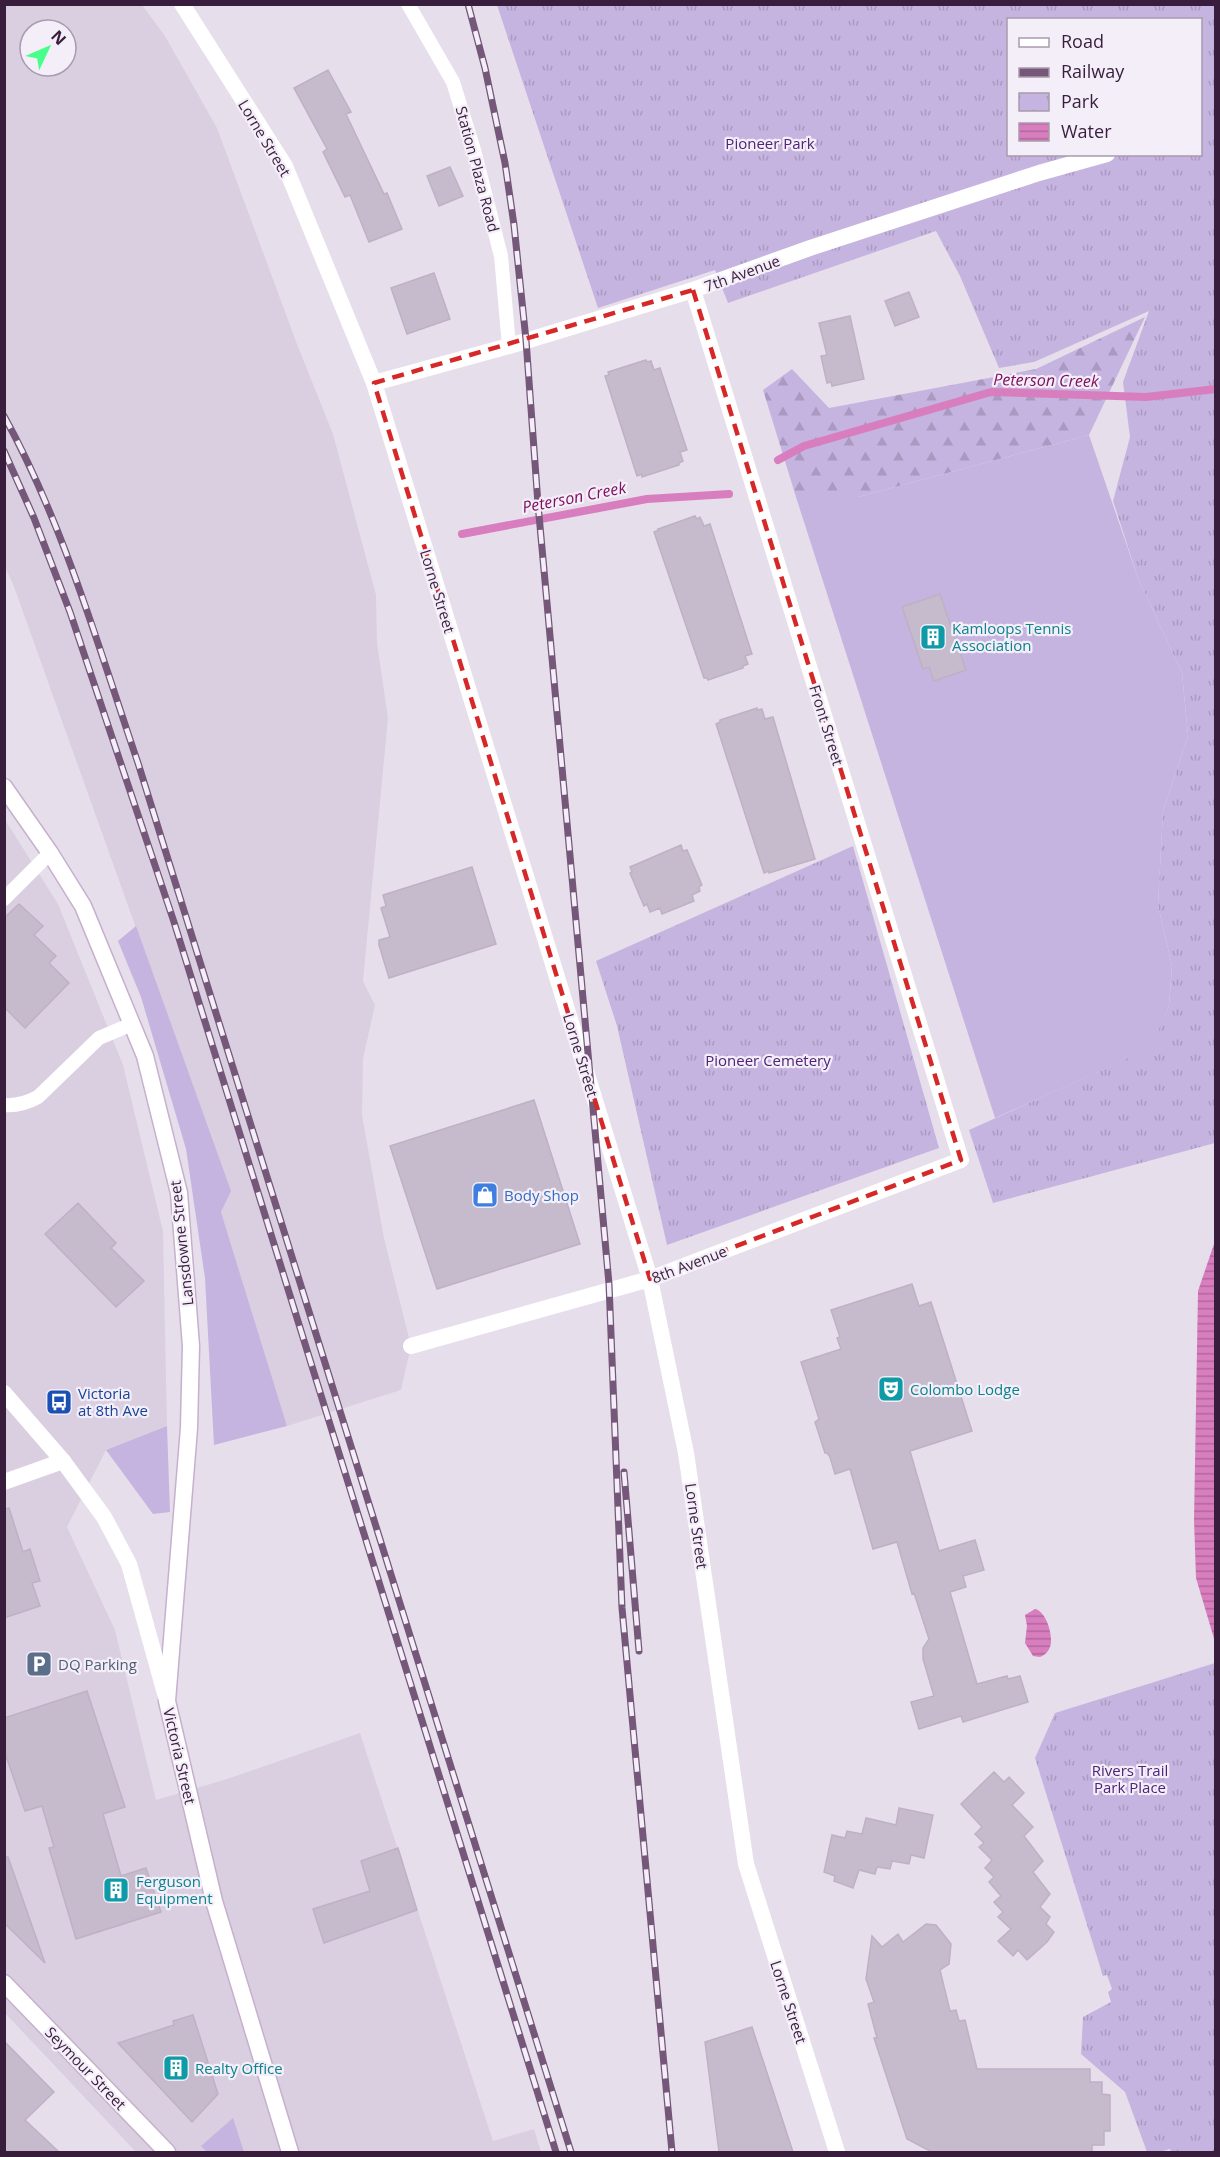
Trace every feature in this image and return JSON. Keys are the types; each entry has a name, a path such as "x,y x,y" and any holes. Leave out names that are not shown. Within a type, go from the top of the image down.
{"street":[{"name":"Lorne Street","path":"182,4 285,166 374,383 650,1279 686,1453 746,1864 837,2152"},
{"name":"7th Avenue","path":"374,383 509,346 693,290 810,248 1039,172 1099,156"},
{"name":"Front Street","path":"693,290 961,1160"},
{"name":"Lansdowne Street","path":"4,787 50,853 83,906 145,1056 179,1193 192,1346 189,1428 167,1701"},
{"name":"8th Avenue","path":"411,1346 650,1279 961,1160"},
{"name":"Victoria Street","path":"6,1399 63,1461 104,1517 129,1564 167,1701 214,1901 290,2152"},
{"path":"4,1482 63,1461"},
{"name":"Seymour Street","path":"4,1983 167,2152"}],"lane":[{"name":"Station Plaza Road","path":"408,4 453,82 474,150 501,256 509,346"},
{"path":"4,898 50,853"},
{"path":"4,1105 15,1106 38,1097 99,1038 132,1024"}],"highlighted area":[{"path":"693,290 961,1160 650,1279 374,383"}],"shaded area":[{"path":"5,5 142,5 165,36 217,128 333,434 376,595 377,643 388,718 363,981 375,1005 363,1059 362,1115 384,1238 411,1346 401,1390 287,1426 221,1212 230,1191 5,567"},
{"path":"4,818 58,904 123,1065 163,1231 167,1426 106,1450 67,1527 115,1630 156,1800 224,1780 360,1733 493,2141 534,2129 541,2152 136,2152 5,2013"}],"green space":[{"name":"Pioneer Park","path":"497,5 1215,5 1215,1143 993,1203 969,1130 1151,1048 1169,1006 1172,966 1158,905 1163,811 1188,735 1182,673 1138,578 1113,501 1130,437 1123,382 1149,311 1034,362 999,368 960,276 936,231 728,303 715,270 598,308"},
{"path":"1145,317 1089,435 858,497 796,497 763,390 792,369 829,408 1036,369"},
{"path":"1089,435 1138,578 1182,673 1188,735 1163,811 1158,905 1172,966 1169,1006 1152,1048 995,1118 796,497 858,497"},
{"name":"Pioneer Cemetery","path":"853,846 939,1148 667,1245 617,1026 596,961"},
{"path":"136,926 231,1191 221,1212 287,1426 214,1445 205,1278 186,1149 141,997 118,941"},
{"path":"167,1426 170,1512 153,1514 106,1450"},
{"name":"Rivers Trail Park Place","path":"1215,1663 1215,2152 1171,2152 1170,2149 1147,2152 1125,2092 1081,2054 1083,2017 1111,2002 1108,1992 1112,1989 1107,1975 1103,1976 1035,1758 1055,1713"},
{"path":"233,2118 244,2152 207,2152 201,2146"}],"water":[{"path":"1215,1241 1215,1642 1196,1578 1194,1520 1198,1291"},
{"path":"1035,1609 1046,1619 1051,1637 1049,1649 1040,1657 1033,1656 1025,1643 1027,1626 1025,1615"}],"building":[{"path":"328,70 351,112 346,114 384,194 387,193 402,229 369,242 350,195 345,197 323,152 327,149 294,88"},
{"path":"450,167 463,196 439,206 427,176"},
{"path":"434,273 450,319 407,334 391,288"},
{"path":"909,292 919,317 895,326 885,301"},
{"path":"850,316 864,379 832,386 831,382 827,383 821,356 827,355 819,323"},
{"path":"646,360 651,361 654,370 660,368 687,450 680,452 683,461 679,465 642,477 642,474 637,476 605,376 609,375 608,372"},
{"path":"695,516 697,519 700,517 704,526 710,524 752,654 745,656 748,664 743,668 708,680 704,678 654,532"},
{"name":"Kamloops Tennis Association","path":"940,594 966,670 934,681 929,667 923,669 902,607"},
{"path":"757,708 757,710 762,709 765,719 773,717 815,859 769,873 769,871 764,873 716,724 720,720"},
{"path":"681,845 683,851 687,850 702,885 699,887 700,891 692,895 694,901 662,914 660,908 650,912 647,904 644,906 630,873 632,872 630,867"},
{"path":"472,867 496,944 389,978 379,945 379,940 390,937 381,908 386,906 383,895"},
{"path":"19,904 43,926 34,935 56,956 49,963 69,983 25,1028 4,1007 4,918"},
{"name":"Body Shop","path":"534,1100 580,1244 437,1289 390,1146"},
{"path":"78,1203 116,1243 111,1248 144,1281 116,1307 45,1234"},
{"path":"912,1284 919,1306 931,1302 972,1431 910,1451 939,1551 975,1540 984,1570 963,1576 966,1587 950,1592 977,1684 1007,1676 1008,1679 1020,1676 1028,1702 963,1722 961,1716 919,1729 911,1702 934,1696 923,1659 923,1648 929,1639 914,1593 912,1594 897,1542 873,1549 850,1469 835,1474 830,1457 825,1453 815,1422 819,1419 801,1362 841,1349 837,1338 840,1337 831,1310"},
{"path":"9,1508 23,1552 30,1549 40,1581 32,1583 40,1606 4,1618 4,1509"},
{"path":"87,1691 125,1807 103,1814 121,1876 146,1868 161,1912 76,1939 49,1848 54,1847 42,1806 25,1811 4,1750 4,1718"},
{"path":"994,1772 1004,1782 1009,1777 1024,1793 1012,1805 1033,1827 1024,1836 1043,1861 1033,1872 1050,1894 1040,1907 1050,1917 1046,1924 1054,1932 1047,1942 1027,1960 1018,1950 1013,1956 998,1941 1011,1929 998,1917 1003,1912 994,1902 1001,1896 989,1882 994,1877 985,1868 992,1860 979,1847 984,1843 975,1834 982,1827 961,1804"},
{"path":"899,1808 933,1815 924,1858 911,1855 909,1864 892,1861 890,1869 877,1867 875,1874 859,1870 853,1888 834,1881 835,1876 824,1872 832,1835 845,1838 847,1831 862,1834 866,1818 896,1825"},
{"path":"398,1848 417,1910 324,1943 313,1909 370,1891 361,1861"},
{"path":"4,1857 8,1857 45,1963 4,1923"},
{"path":"926,1924 936,1925 951,1944 949,1964 940,1970 950,2011 956,2010 959,2021 965,2020 977,2069 1090,2069 1090,2082 1102,2082 1102,2094 1110,2095 1110,2131 1104,2131 1104,2145 1092,2145 1092,2152 932,2152 907,2139 874,2038 877,2038 868,2004 874,2002 866,1979 872,1936 882,1947 898,1934 903,1942"},
{"name":"Realty Office","path":"193,2015 218,2094 192,2122 118,2043 174,2025 173,2021"},
{"path":"752,2027 793,2152 719,2152 705,2042"},
{"path":"4,2041 54,2092 25,2120 59,2152 4,2152"}],"waterway":[{"name":"Peterson Creek","path":"778,460 804,446 991,392 1146,397 1216,389"},
{"name":"Peterson Creek","path":"462,534 647,499 729,494"}],"railway":[{"path":"468,4 485,68 505,163 526,340 538,504 609,1284 622,1608 672,2152"},
{"path":"4,416 45,500 62,543 138,763 571,2152"},
{"path":"4,451 34,518 70,612 174,922 556,2152"},
{"path":"624,1472 639,1651"}],"place":[{"name":"Kamloops Tennis Association","path":"933,637"},
{"name":"Body Shop","path":"485,1195"},
{"name":"Colombo Lodge","path":"891,1389"},
{"name":"Victoria at 8th Ave","path":"59,1402"},
{"name":"DQ Parking","path":"39,1664"},
{"name":"Ferguson Equipment","path":"116,1890"},
{"name":"Realty Office","path":"176,2068"}]}
